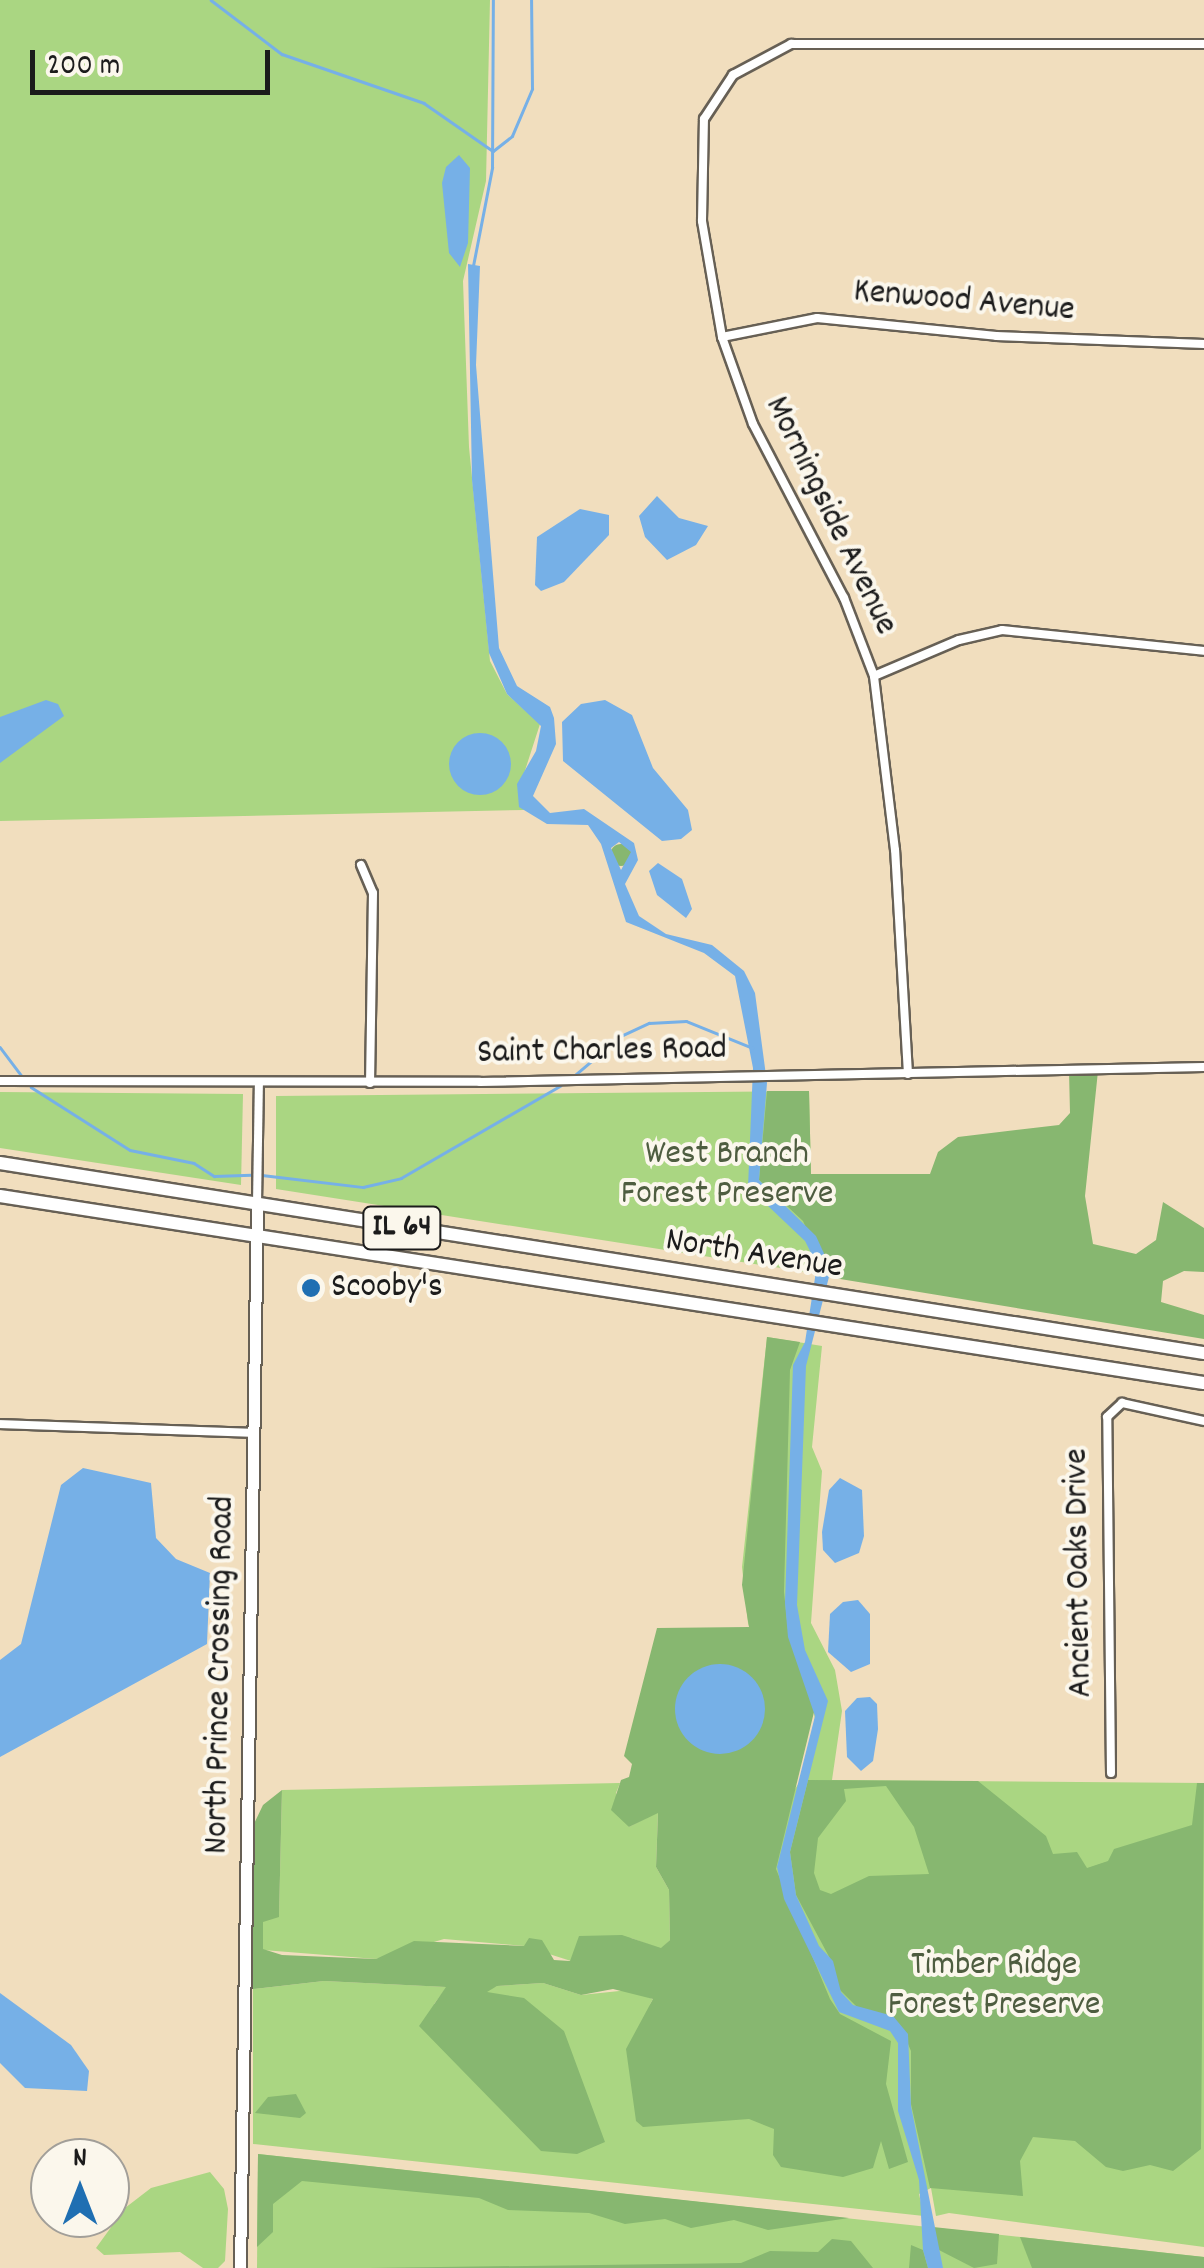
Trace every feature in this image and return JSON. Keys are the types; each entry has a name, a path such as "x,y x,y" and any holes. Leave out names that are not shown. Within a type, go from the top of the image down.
{"main road":[{"name":"North Avenue","path":"0,1163 841,1300 1204,1353"},
{"name":"North Avenue","path":"0,1196 1204,1384"}],"street":[{"name":"Morningside Avenue","path":"908,1074 895,850 874,676 844,598 753,424 722,337 702,221 700,151 713,100 750,62 815,41 1204,44"},
{"name":"Kenwood Avenue","path":"722,337 817,318 996,336 1204,344"},
{"path":"874,676 959,640 1002,630 1204,651"},
{"path":"361,865 373,893 370,1082"},
{"name":"Saint Charles Road","path":"0,1081 370,1082 1204,1067"},
{"name":"North Prince Crossing Road","path":"240,2268 259,1083"},
{"name":"Ancient Oaks Drive","path":"1111,1773 1107,1417 1122,1403 1204,1421"},
{"path":"0,1424 252,1433"}],"green space":[{"path":"0,0 490,0 486,181 463,281 469,447 490,661 507,694 540,724 519,789 524,810 0,821"},
{"path":"621,844 629,847 629,863 621,866 613,863 610,855 613,847"},
{"path":"1069,1071 1098,1071 1085,1196 1093,1244 1136,1254 1156,1240 1163,1202 1204,1228 1204,1272 1184,1271 1163,1281 1161,1302 1204,1315 1204,1339 828,1277 803,1221 759,1180 767,1091 809,1091 811,1174 930,1174 938,1152 958,1137 1059,1125 1070,1113"},
{"name":"West Branch Forest Preserve","path":"809,1091 811,1174 1085,1174 1085,1275 1132,1323 276,1189 276,1096"},
{"path":"0,1092 243,1094 241,1185 0,1148"},
{"name":"Timber Ridge Forest Preserve","path":"767,1337 822,1346 812,1447 822,1471 811,1623 835,1670 842,1711 832,1780 1204,1783 1204,2247 949,2213 936,2216 931,2188 919,2194 924,2216 253,2144 253,1989 324,1981 447,1987 434,2004 497,1986 543,1983 581,1995 629,1990 653,1999 649,2006 801,1780 815,1719 807,1680 769,1687 748,1623 742,1567"},
{"path":"767,1337 800,1342 790,1370 784,1592 788,1630 815,1708 776,1869 830,1999 840,2014 891,2041 886,2084 908,2162 889,2169 881,2141 873,2168 843,2177 781,2167 773,2155 774,2129 749,2119 643,2127 636,2121 626,2049 653,1999 613,1989 581,1995 543,1983 497,1986 487,1992 524,1998 564,2031 605,2142 577,2154 541,2151 419,2026 446,1987 324,1981 253,1989 252,1828 263,1805 282,1790 279,1917 263,1922 263,1949 282,1955 376,1959 414,1941 524,1946 529,1938 542,1940 554,1960 570,1961 579,1936 622,1935 661,1948 670,1940 669,1890 656,1867 658,1813 629,1827 611,1810 621,1780 629,1777 632,1764 624,1756 657,1628 749,1627 742,1585"},
{"path":"808,1780 978,1781 1046,1836 1053,1854 1077,1852 1087,1868 1108,1861 1114,1849 1192,1825 1197,1783 1204,1783 1201,2149 1173,2171 1150,2165 1123,2171 1106,2167 1075,2141 1033,2137 1020,2161 1023,2196 930,2188 911,2104 911,2051 900,2025 860,2010 836,1986 834,1966 796,1895 790,1852","holes":["886,1786 914,1827 929,1874 869,1876 831,1894 820,1890 814,1873 818,1838 846,1801 844,1789"]},
{"path":"620,1783 616,1793 629,1827 658,1812 656,1867 669,1890 670,1940 661,1949 631,1938 571,1961 524,1946 444,1939 376,1959 263,1950 263,1921 279,1916 282,1790"},
{"path":"296,2094 306,2113 300,2118 255,2113 268,2097"},
{"path":"258,2154 1204,2257 1204,2268 257,2268"},
{"path":"258,2154 849,2218 768,2230 734,2220 691,2228 665,2219 625,2224 589,2213 508,2210 479,2198 302,2181 273,2204 273,2232 257,2247"},
{"path":"210,2172 224,2189 228,2209 225,2261 218,2268 203,2268 180,2252 104,2255 96,2248 103,2238 130,2238 130,2204 151,2188"},
{"path":"933,2227 999,2234 997,2264 974,2268 935,2248"},
{"path":"1020,2237 1204,2257 1204,2268 1032,2268"},
{"path":"832,2239 851,2241 873,2268 369,2268 741,2263 770,2251 818,2252"},
{"path":"911,2245 923,2250 928,2268 909,2268"}],"water":[{"path":"459,155 470,168 468,243 460,267 449,253 442,183 446,167"},
{"path":"468,264 480,266 476,365 499,648 517,686 550,707 554,718 556,744 533,796 550,813 584,809 634,843 638,860 625,884 639,916 666,934 712,945 744,971 755,993 767,1083 759,1180 816,1236 827,1260 830,1273 806,1366 797,1605 805,1650 828,1701 790,1852 796,1895 819,1946 833,1961 841,1992 853,2005 893,2016 908,2034 911,2106 943,2268 928,2268 923,2250 919,2180 898,2111 898,2043 890,2031 839,2012 784,1899 777,1867 815,1716 788,1637 785,1603 793,1365 805,1342 817,1265 805,1241 748,1187 753,1068 735,976 704,953 626,922 601,844 588,825 547,824 519,807 517,784 536,751 541,726 507,694 489,653 472,480","holes":["619,842 631,852 621,870 611,848"]},
{"path":"657,496 679,518 708,526 696,545 667,560 645,537 639,516"},
{"path":"580,509 609,515 609,535 564,582 541,591 535,585 537,537"},
{"path":"46,700 58,704 64,716 0,763 0,717"},
{"path":"605,700 632,715 653,768 688,810 692,830 681,839 662,841 563,761 562,722 581,704"},
{"path":"480,733 502,742 511,764 502,786 480,795 458,786 449,764 458,742"},
{"path":"658,863 682,879 692,909 686,918 657,895 649,871"},
{"path":"83,1468 151,1483 156,1538 176,1559 210,1573 207,1644 0,1757 0,1660 21,1644 61,1485"},
{"path":"840,1478 862,1490 864,1536 859,1553 835,1563 823,1550 822,1532 829,1490"},
{"path":"858,1600 870,1614 870,1664 851,1672 828,1652 830,1614 843,1602"},
{"path":"720,1664 752,1677 765,1709 752,1741 720,1754 688,1741 675,1709 688,1677"},
{"path":"870,1697 877,1704 878,1729 873,1761 861,1771 847,1757 845,1711 857,1698"},
{"path":"0,1993 71,2045 89,2071 87,2091 25,2088 0,2063"}],"waterway":[{"path":"211,0 282,54 424,103 493,151 512,136 532,89 531,0"},
{"path":"473,266 492,168 493,0"},
{"path":"575,1075 621,1036 649,1023 686,1021 753,1048"},
{"path":"0,1047 23,1077"},
{"path":"262,1175 363,1187 401,1178 560,1086"},
{"path":"31,1087 130,1150 194,1163 214,1176 251,1175"}],"place":[{"name":"Scooby's","path":"311,1288"}]}
